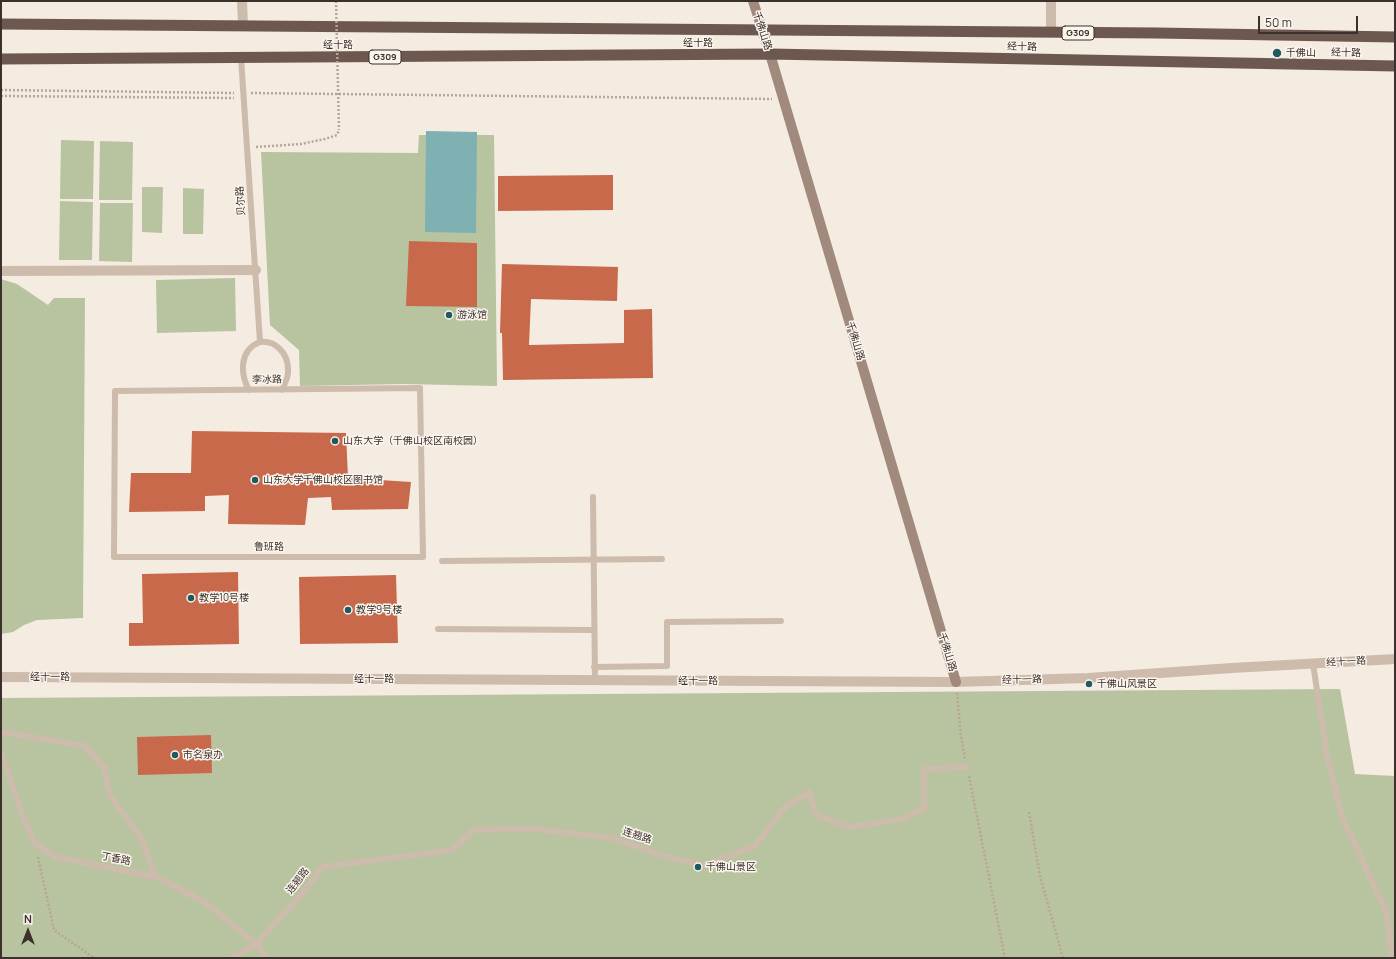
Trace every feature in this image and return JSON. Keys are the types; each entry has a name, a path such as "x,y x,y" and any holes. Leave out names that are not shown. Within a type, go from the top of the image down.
{"highway":[{"name":"经十路","path":"1,24 1051,32 1395,37"},
{"name":"经十路","path":"1,59 770,54 1395,66"}],"main road":[{"name":"千佛山路","path":"753,1 956,682"}],"street":[{"path":"242,1 243,25"},
{"path":"1051,1 1051,32"},
{"path":"1,271 256,270"},
{"name":"经十一路","path":"1,677 956,682 1088,678 1395,659"}],"lane":[{"name":"贝尔路","path":"241,58 260,342"},
{"path":"249,390 244,381 242,370 244,360 249,350 256,344 265,342 274,344 281,350 286,359 288,370 287,380 282,390"},
{"name":"李冰路","path":"114,557 115,391 420,388 423,557"},
{"path":"593,497 595,680"},
{"name":"鲁班路","path":"114,557 423,557"},
{"path":"442,561 662,559"},
{"path":"594,667 667,666 667,622 781,621"},
{"path":"438,629 594,630"},
{"path":"1313,664 1328,761 1342,817 1386,911 1392,958"},
{"path":"1,732 85,746 104,767 110,796 141,838 156,877"},
{"path":"1,753 23,817 35,844"},
{"name":"连翘路","path":"256,944 300,896 322,867 452,850 474,830 535,829 612,838 674,859 705,865 755,846 784,808 809,792 816,815 849,827 903,819 924,808 924,769 967,767"},
{"name":"丁香路","path":"35,844 56,857 156,877 206,903 256,944 267,958"},
{"path":"232,958 256,944"}],"path":[{"path":"247,147 301,144 337,135 339,130 336,1"},
{"path":"1,90 244,96"},
{"path":"1,96 244,96 783,100"},
{"path":"956,682 961,736 1005,958"},
{"path":"1029,812 1040,876 1063,958"},
{"path":"35,844 54,930 94,958"}],"green space":[{"path":"419,135 494,135 497,386 403,384 300,386 299,350 270,325 261,152 418,153"},
{"path":"61,140 94,141 93,199 60,199"},
{"path":"100,141 133,142 132,200 99,200"},
{"path":"142,187 163,187 162,233 142,232"},
{"path":"183,188 204,189 203,234 183,234"},
{"path":"60,201 93,202 92,260 59,260"},
{"path":"100,203 133,203 132,262 99,261"},
{"path":"235,278 236,331 157,333 156,280"},
{"path":"1,279 17,284 48,305 54,298 85,298 83,618 37,620 24,625 13,632 1,634"},
{"name":"千佛山景区","path":"1340,689 1355,774 1395,776 1395,958 1,958 1,698"}],"water":[{"path":"426,131 477,132 476,233 425,232"}],"building":[{"path":"613,175 613,210 498,211 498,176"},
{"path":"409,241 477,243 477,307 406,306"},
{"path":"502,264 618,267 617,301 531,299 529,345 624,343 624,310 652,309 653,378 503,380 502,333 500,333"},
{"name":"山东大学千佛山校区图书馆","path":"192,431 346,433 348,478 411,482 408,509 332,510 331,497 308,498 305,525 228,524 229,495 205,496 205,511 129,512 131,473 191,473"},
{"name":"教学10号楼","path":"238,572 239,644 129,646 129,623 143,623 142,574"},
{"name":"教学9号楼","path":"396,575 398,643 300,644 299,577"},
{"name":"市名泉办","path":"211,735 212,773 138,775 137,737"}],"place":[{"name":"千佛山","path":"1277,53"},
{"name":"游泳馆","path":"449,315"},
{"name":"山东大学（千佛山校区南校园）","path":"335,441"},
{"name":"山东大学千佛山校区图书馆","path":"255,480"},
{"name":"教学10号楼","path":"191,598"},
{"name":"教学9号楼","path":"348,610"},
{"name":"千佛山风景区","path":"1089,684"},
{"name":"市名泉办","path":"175,755"},
{"name":"千佛山景区","path":"698,867"}]}
